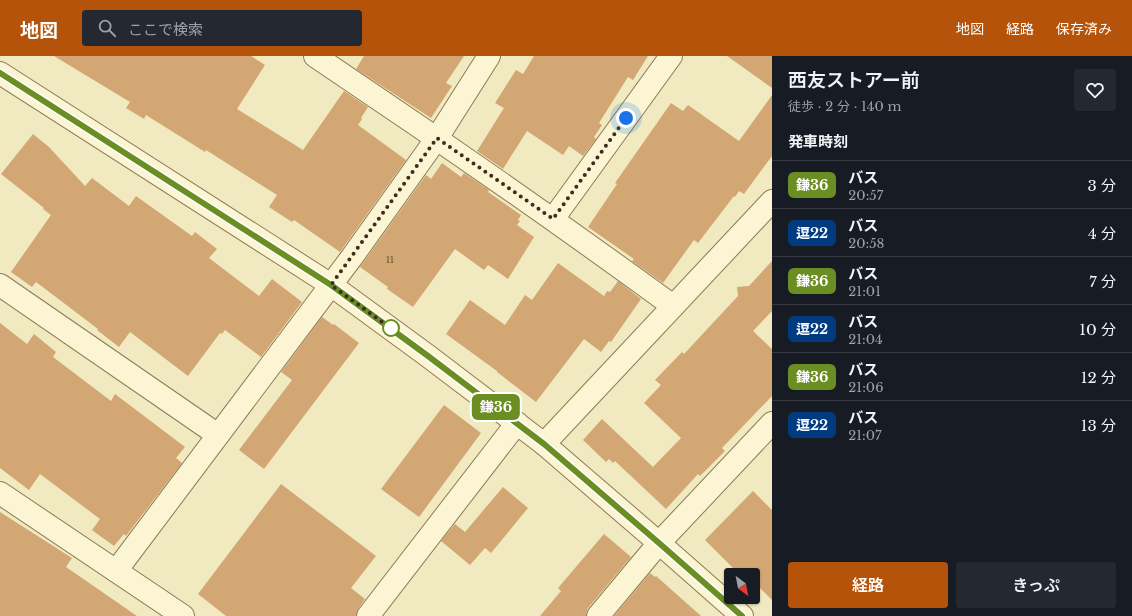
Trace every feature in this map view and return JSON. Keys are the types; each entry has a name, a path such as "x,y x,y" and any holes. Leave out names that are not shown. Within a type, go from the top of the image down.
{"street":[{"path":"315,56 437,138 553,219 673,306"},
{"path":"116,572 331,285 437,138 489,56"},
{"path":"553,219 671,56"},
{"path":"0,73 331,285 544,444 742,616"},
{"path":"544,444 772,201"},
{"path":"0,285 218,436"},
{"path":"368,616 517,423"},
{"path":"598,616 659,543 772,423"},
{"path":"0,493 183,616"}],"building":[{"path":"54,56 251,56 265,65 237,109 303,150 344,91 368,107 358,125 406,160 340,252 294,220 292,222 269,207 277,195 206,150 205,152 146,115 144,119 126,108 130,102"},
{"path":"364,56 464,56 446,83 452,86 431,118 356,69"},
{"path":"534,56 648,56 633,80 628,77 599,123 602,125 594,137 596,139 583,156 569,146 563,155 527,131 503,169 477,151 504,108 495,103 516,70 523,74"},
{"path":"727,56 772,56 772,88"},
{"path":"772,95 772,156 744,194 739,191 698,243 694,240 663,283 632,261 634,259 588,227 617,184 615,183 671,103 683,111 688,105 739,141"},
{"path":"33,134 49,147 85,186 92,178 129,206 136,196 192,236 195,232 217,249 209,258 259,296 272,279 302,302 261,357 225,330 222,334 220,333 188,376 130,332 119,347 97,330 98,329 36,282 32,287 11,272 51,215 1,174"},
{"path":"442,163 461,177 464,173 521,215 518,220 520,221 517,225 534,237 508,279 488,265 484,270 455,249 413,307 387,289 388,287 360,267 426,175 431,179"},
{"path":"772,261 772,311 753,331 772,349 772,396 722,448 725,451 700,476 698,474 666,509 615,461 613,463 609,459 606,462 583,440 602,419 653,467 681,438 644,403 661,385 655,380 682,352 684,354 738,296 737,287 749,286"},
{"path":"558,263 604,296 607,291 610,292 618,281 641,299 611,342 609,341 601,352 584,339 536,402 497,371 446,334 470,300 505,325 525,295 532,300"},
{"path":"322,317 359,343 264,469 239,450 292,380 281,372"},
{"path":"0,323 27,344 34,334 56,352 53,357 111,401 115,394 185,447 176,458 182,463 126,536 124,534 114,546 92,530 100,519 40,474 29,490 0,468"},
{"path":"444,405 481,433 419,517 381,489"},
{"path":"281,484 376,556 351,588 365,599 358,609 356,616 226,616 198,594"},
{"path":"503,487 528,508 491,553 485,548 470,565 441,541 455,524 465,532"},
{"path":"753,491 772,510 772,600 760,588 760,568 733,568 705,540"},
{"path":"0,512 72,558 66,567 137,616 0,616"},
{"path":"604,534 631,557 588,608 586,616 540,616 561,591 558,588"},
{"path":"650,573 655,577 656,576 701,616 614,616"}],"bus line":[{"name":"鎌36","path":"0,73 331,285 544,444 742,616"}],"route":[{"path":"391,328 392,329 331,285 437,138 553,219 626,118"}]}
